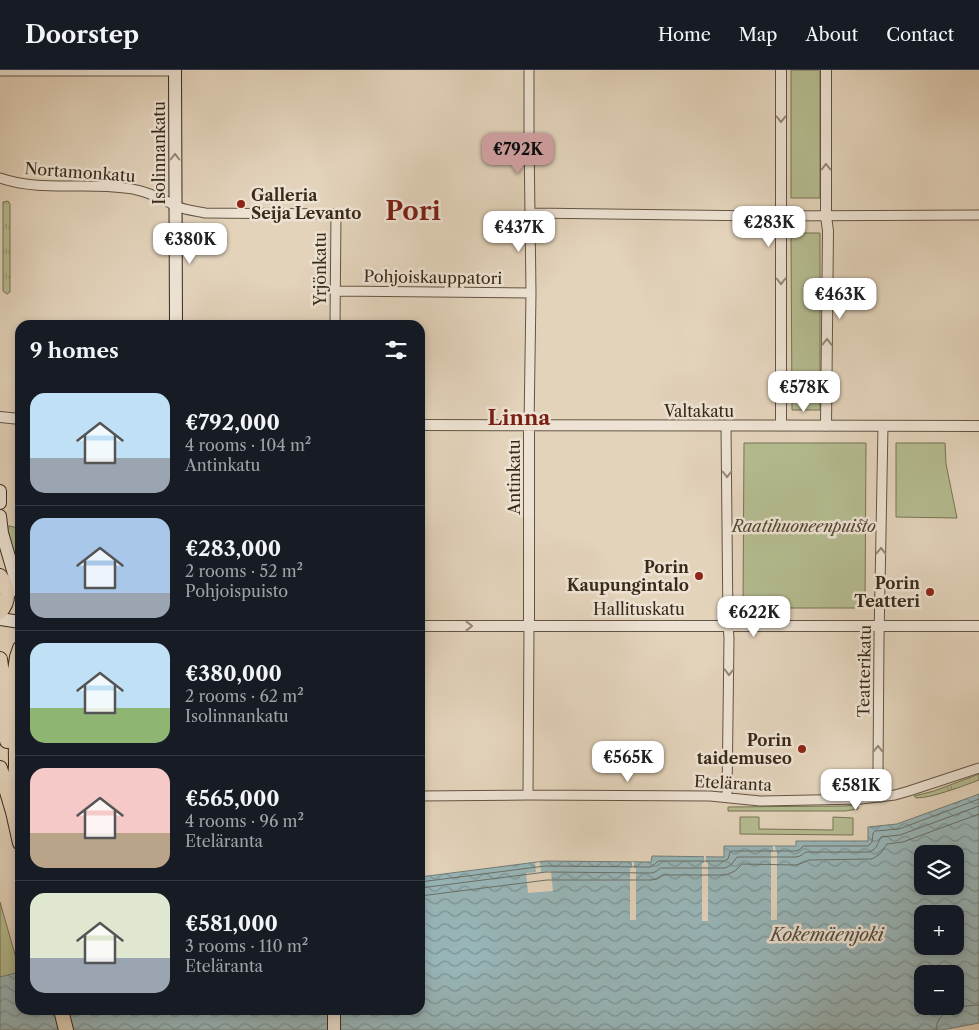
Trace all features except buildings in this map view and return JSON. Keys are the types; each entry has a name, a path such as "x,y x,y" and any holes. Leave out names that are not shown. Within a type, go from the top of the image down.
{"main road":[{"name":"Isolinnankatu","path":"175,71 176,320"},
{"path":"0,491 0,503"},
{"path":"0,516 2,533 15,577"},
{"path":"0,576 6,584 8,598 6,605 0,612"},
{"path":"0,619 15,621"},
{"path":"0,659 13,812"},
{"path":"0,768 15,821"},
{"path":"13,812 15,781"},
{"path":"62,1015 66,1030"},
{"path":"334,1015 334,1030"}],"street":[{"path":"0,70 175,71"},
{"name":"Antinkatu","path":"528,795 528,426 531,293 529,70"},
{"path":"781,70 781,426"},
{"path":"826,70 826,216 828,231 826,426"},
{"name":"Nortamonkatu","path":"0,178 42,186 127,188 192,211 336,214"},
{"path":"530,213 781,216 979,215"},
{"name":"Yrjönkatu","path":"335,320 336,214"},
{"name":"Pohjoiskauppatori","path":"335,291 531,293"},
{"path":"0,417 15,418"},
{"name":"Valtakatu","path":"425,424 528,426 979,426"},
{"path":"726,426 729,638 727,798"},
{"name":"Teatterikatu","path":"880,797 878,772 879,625 883,426"},
{"name":"Hallituskatu","path":"425,626 979,626"},
{"name":"Eteläranta","path":"425,796 710,796 760,801 822,800 880,797 909,791 979,768"}],"green space":[{"path":"791,70 820,70 820,198 791,198"},
{"path":"8,201 10,204 10,292 7,294 3,291 3,202"},
{"path":"791,233 820,233 820,410 792,410"},
{"name":"Raatihuoneenpuisto","path":"744,443 866,443 865,608 743,608"},
{"path":"896,443 945,443 946,464 957,518 896,517"},
{"path":"6,526 15,528 15,559"},
{"path":"979,774 979,780 939,794 916,798 914,796 934,791"},
{"path":"858,805 858,809 845,811 728,811 728,807"},
{"path":"740,817 759,817 759,829 833,830 833,817 853,818 853,835 740,834"},
{"path":"0,902 15,954 15,974 0,978"}],"water":[{"name":"Kokemäenjoki","path":"979,794 979,1023 942,1030 0,1030 0,977 15,973 15,1015 425,1015 425,876 545,861 651,862 652,856 724,857 724,846 796,846 796,841 868,841 868,827 897,824"}],"pier":[{"path":"773,846 775,846 777,852 777,920 771,920 771,852 773,852"},
{"path":"704,856 706,856 706,862 708,863 708,921 702,921 702,863 704,863"},
{"path":"540,862 541,872 551,871 553,891 528,893 526,873 536,872 535,863"},
{"path":"632,862 634,862 634,868 636,868 636,920 630,920 630,868 632,868"}],"place":[{"name":"Galleria Seija Levanto","path":"241,204"},
{"name":"Porin Kaupungintalo","path":"699,576"},
{"name":"Porin Teatteri","path":"930,592"},
{"name":"Porin taidemuseo","path":"802,749"}],"district":[{"name":"Pori","path":"413,211"},
{"name":"Linna","path":"519,418"}]}
